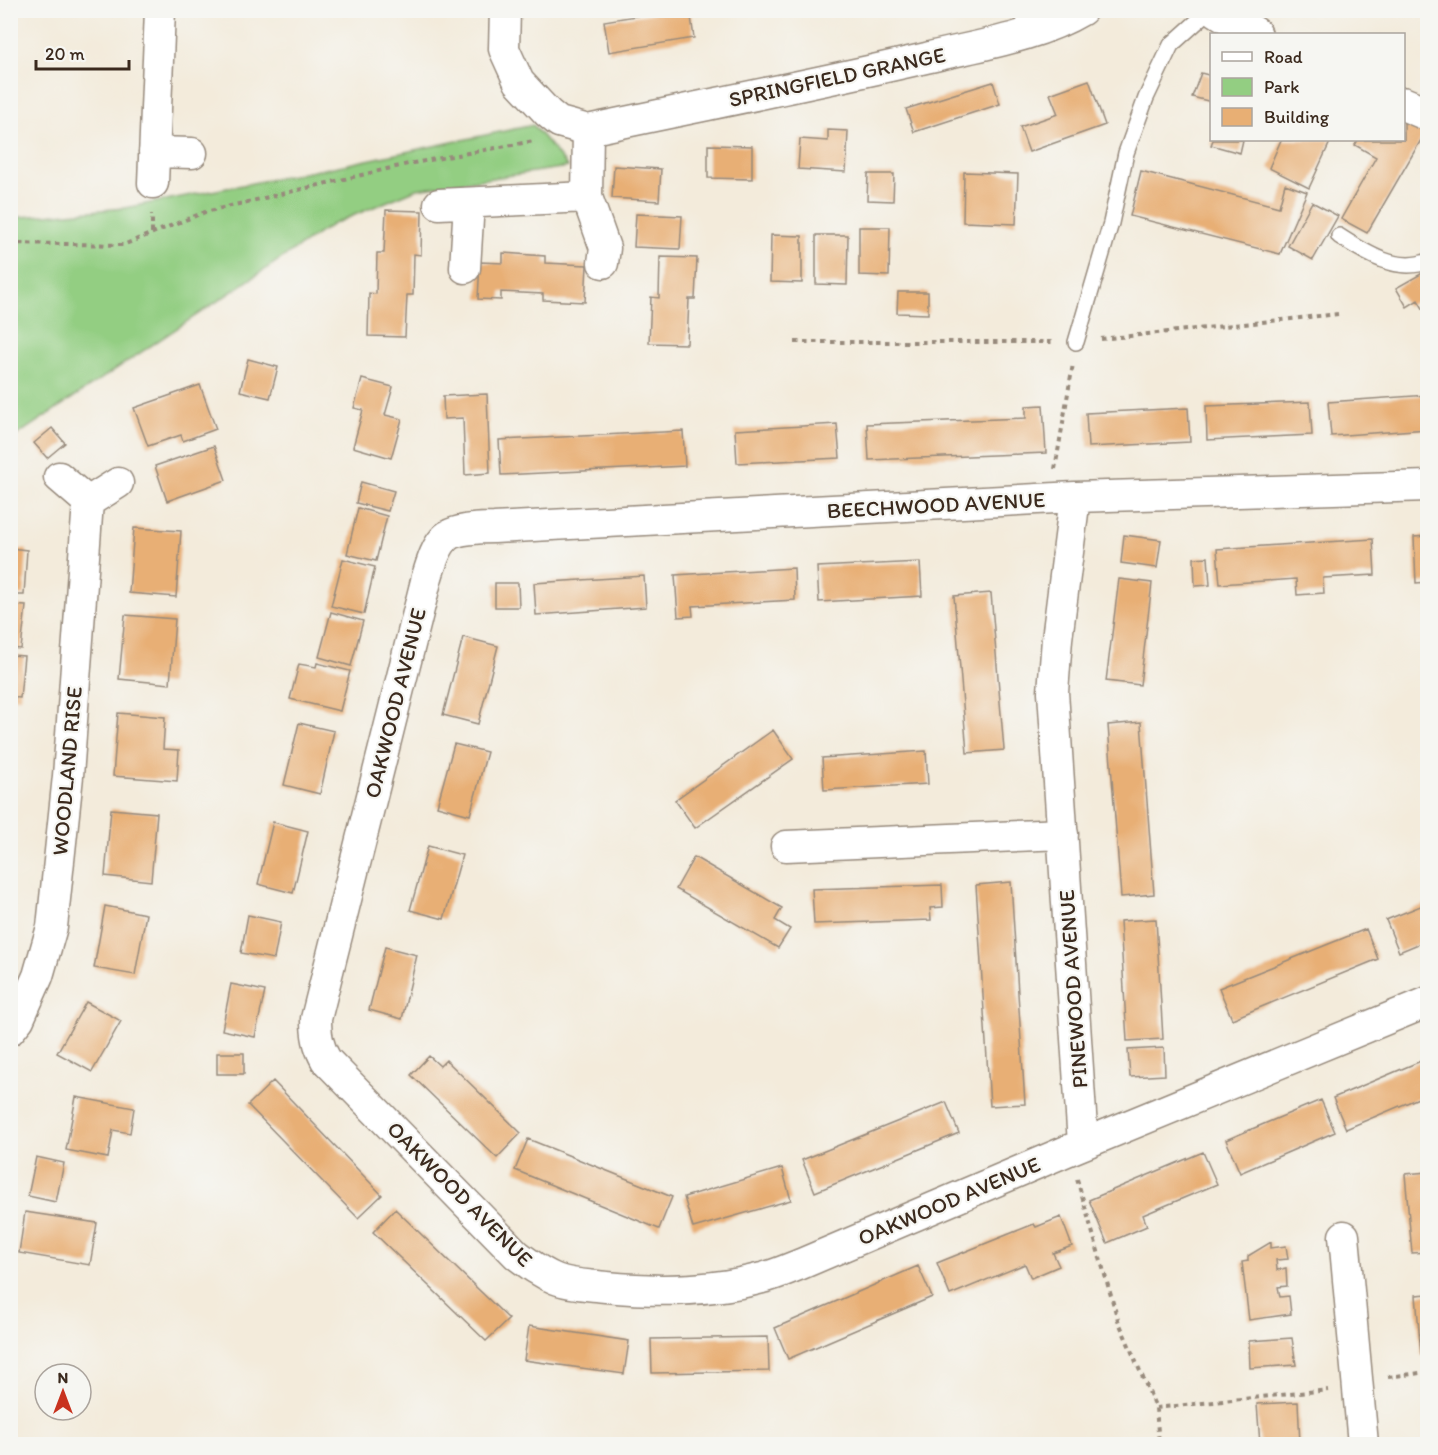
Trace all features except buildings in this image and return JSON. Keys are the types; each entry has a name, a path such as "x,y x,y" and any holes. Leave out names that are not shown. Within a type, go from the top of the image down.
{"street":[{"path":"153,183 160,10"},
{"name":"SPRINGFIELD GRANGE","path":"505,10 504,49 519,82 559,122 588,130 892,66 1026,22 1067,19 1082,10"},
{"path":"1217,10 1253,33"},
{"path":"1405,104 1428,114"},
{"path":"588,130 587,197 605,248 603,263"},
{"path":"154,152 192,153"},
{"path":"439,204 587,197"},
{"path":"465,268 469,203"},
{"path":"59,477 88,502 118,483"},
{"name":"BEECHWOOD AVENUE","path":"447,536 469,529 485,528 1063,498 1428,486"},
{"name":"PINEWOOD AVENUE","path":"1063,498 1053,692 1063,834 1076,1147"},
{"name":"WOODLAND RISE","path":"10,1030 18,1019 38,976 52,927 68,776 88,502"},
{"name":"OAKWOOD AVENUE","path":"447,536 434,555 427,577 319,1005 316,1034 319,1047 326,1060 516,1255 536,1270 558,1280 579,1284 656,1290 694,1290 729,1286 764,1278 1428,1002"},
{"path":"786,846 1063,834"},
{"path":"1344,1236 1363,1444"}],"lane":[{"path":"1076,342 1111,223 1126,153 1146,98 1171,45 1210,10"},
{"path":"1339,236 1371,256 1393,263 1413,265 1428,261"}],"path":[{"path":"10,243 123,245 205,212 408,164 588,130"},
{"path":"1063,498 1076,342"},
{"path":"1076,1147 1118,1320 1156,1408 1159,1444"},
{"path":"1156,1408 1358,1387 1394,1375 1428,1371"}],"green space":[{"path":"533,125 568,167 417,189 333,224 11,439 11,218 125,208"}]}
